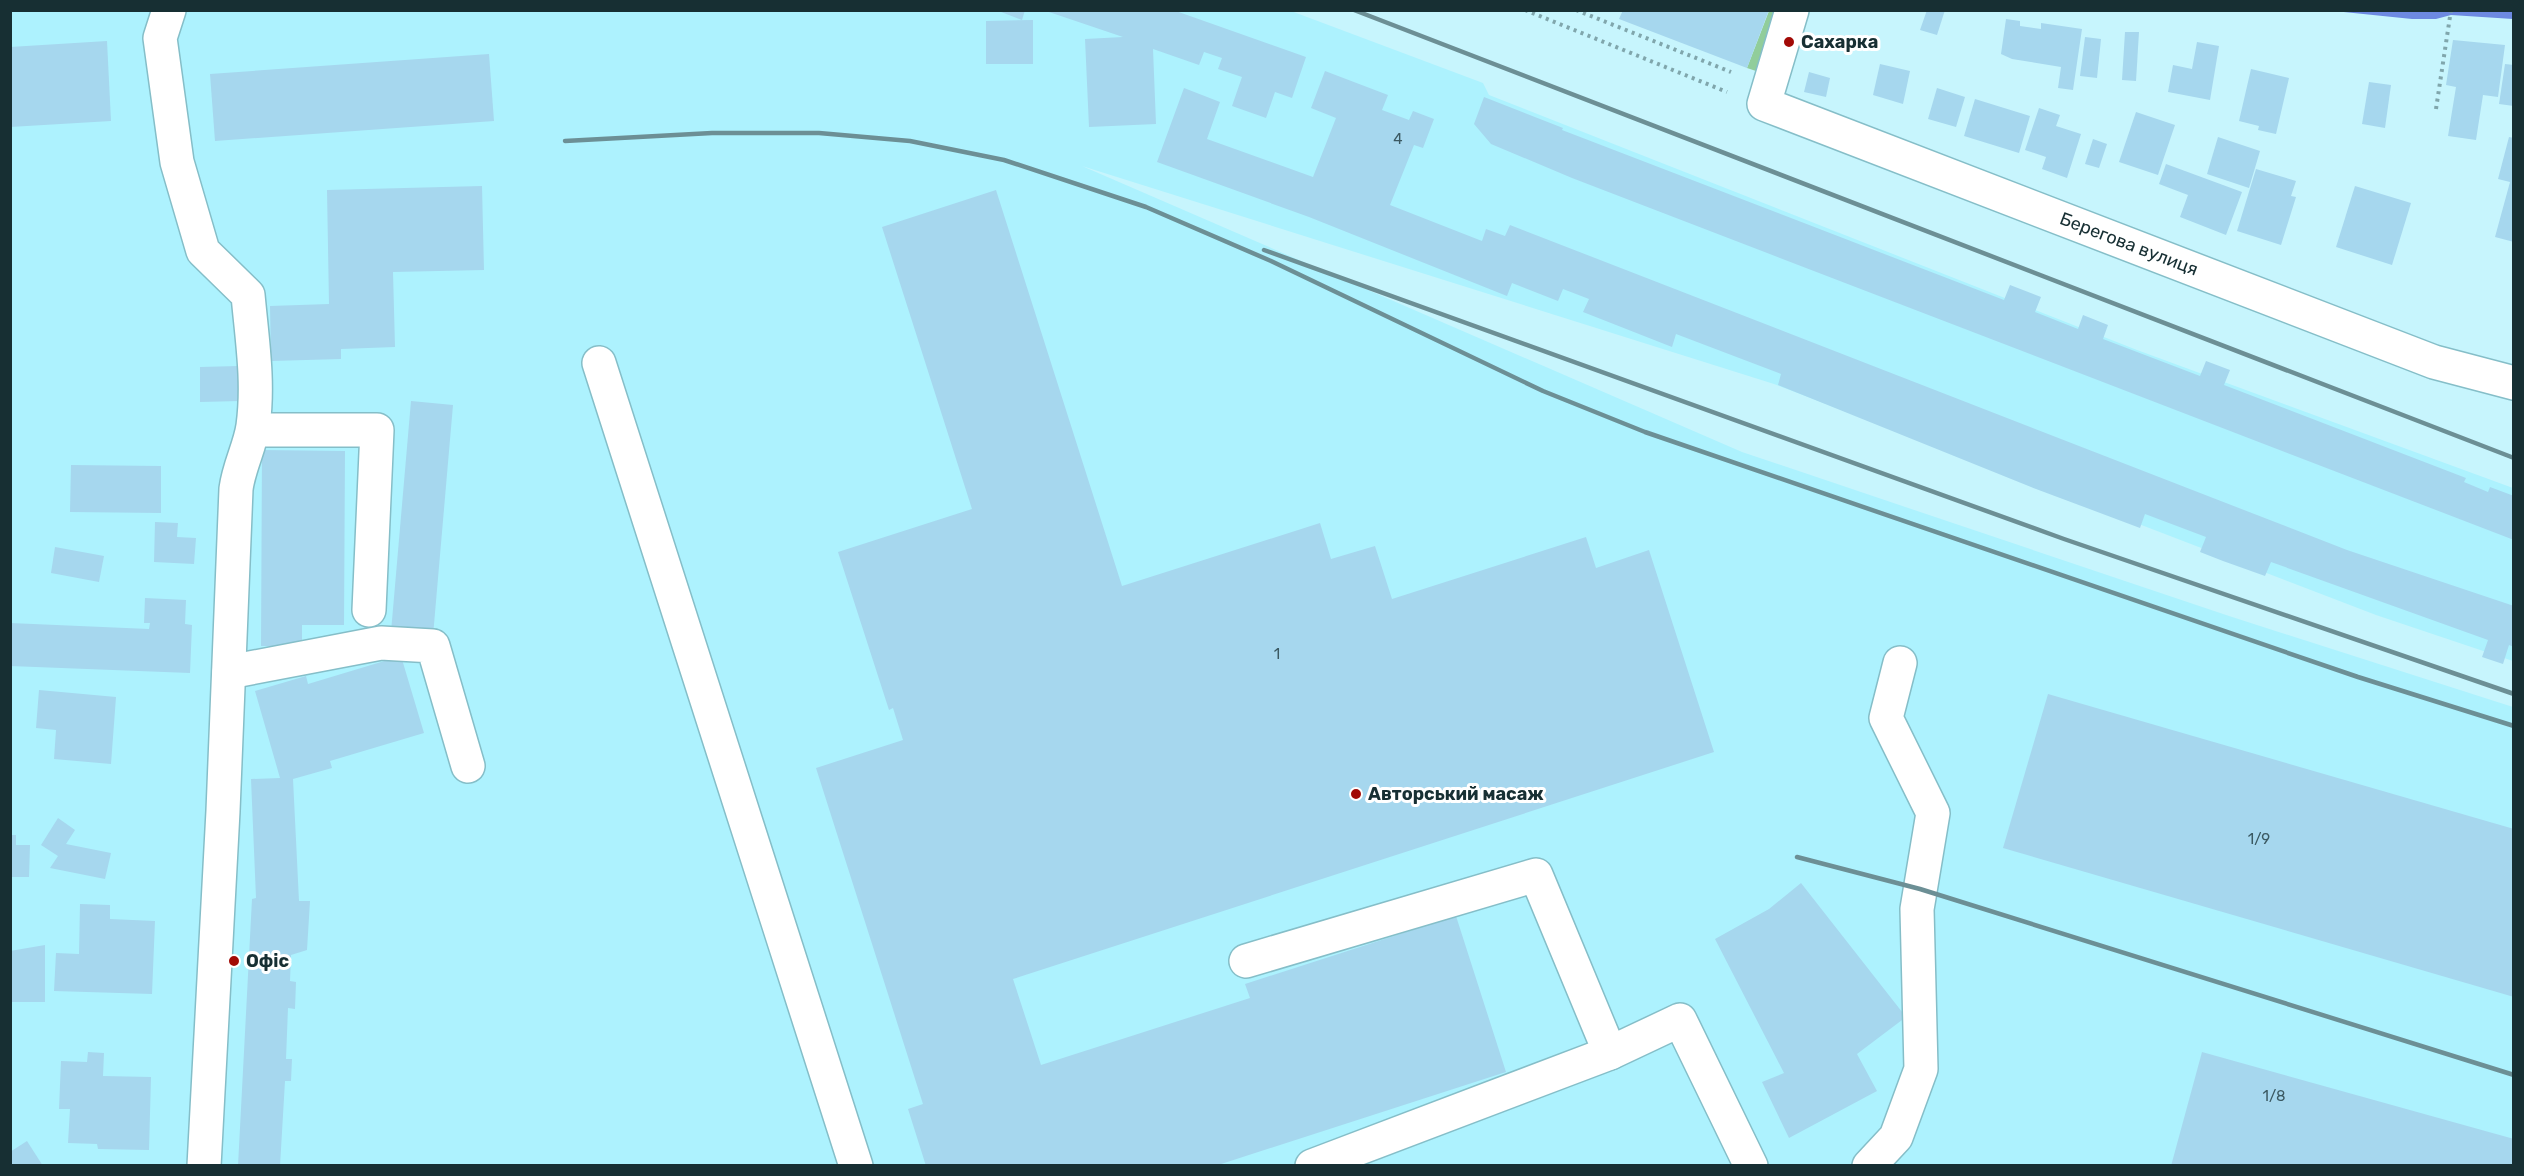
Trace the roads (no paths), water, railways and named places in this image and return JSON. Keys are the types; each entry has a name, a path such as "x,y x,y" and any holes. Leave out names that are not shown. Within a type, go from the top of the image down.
{"street":[{"path":"169,10 160,38 177,162 203,251 248,295 256,376 252,430 238,473 236,489 204,1166"},
{"name":"Берегова вулиця","path":"1792,10 1766,96 2424,358 2514,383"},
{"path":"599,363 856,1166"},
{"path":"252,430 377,430 369,610"},
{"path":"229,672 381,643 433,646 468,766"},
{"path":"1869,1166 1896,1137 1921,1069 1917,909 1933,813 1886,718 1900,663"},
{"path":"1246,961 1536,875 1610,1053"},
{"path":"1312,1166 1610,1053 1680,1020 1751,1166"}],"water":[{"path":"2513,10 2513,19 2451,15 2436,19 2412,19 2334,11"}],"railway":[{"path":"1354,10 2514,458"},
{"path":"565,141 712,133 819,133 910,141 1004,160 1146,207 1271,261 1543,391 1645,432 2358,677 2514,726"},
{"path":"1264,250 2064,539 2514,694"},
{"path":"1797,857 1920,889 2514,1075"}],"place":[{"name":"Сахарка","path":"1789,42"},
{"name":"Авторський масаж","path":"1356,794"},
{"name":"Офіс","path":"234,961"}]}
